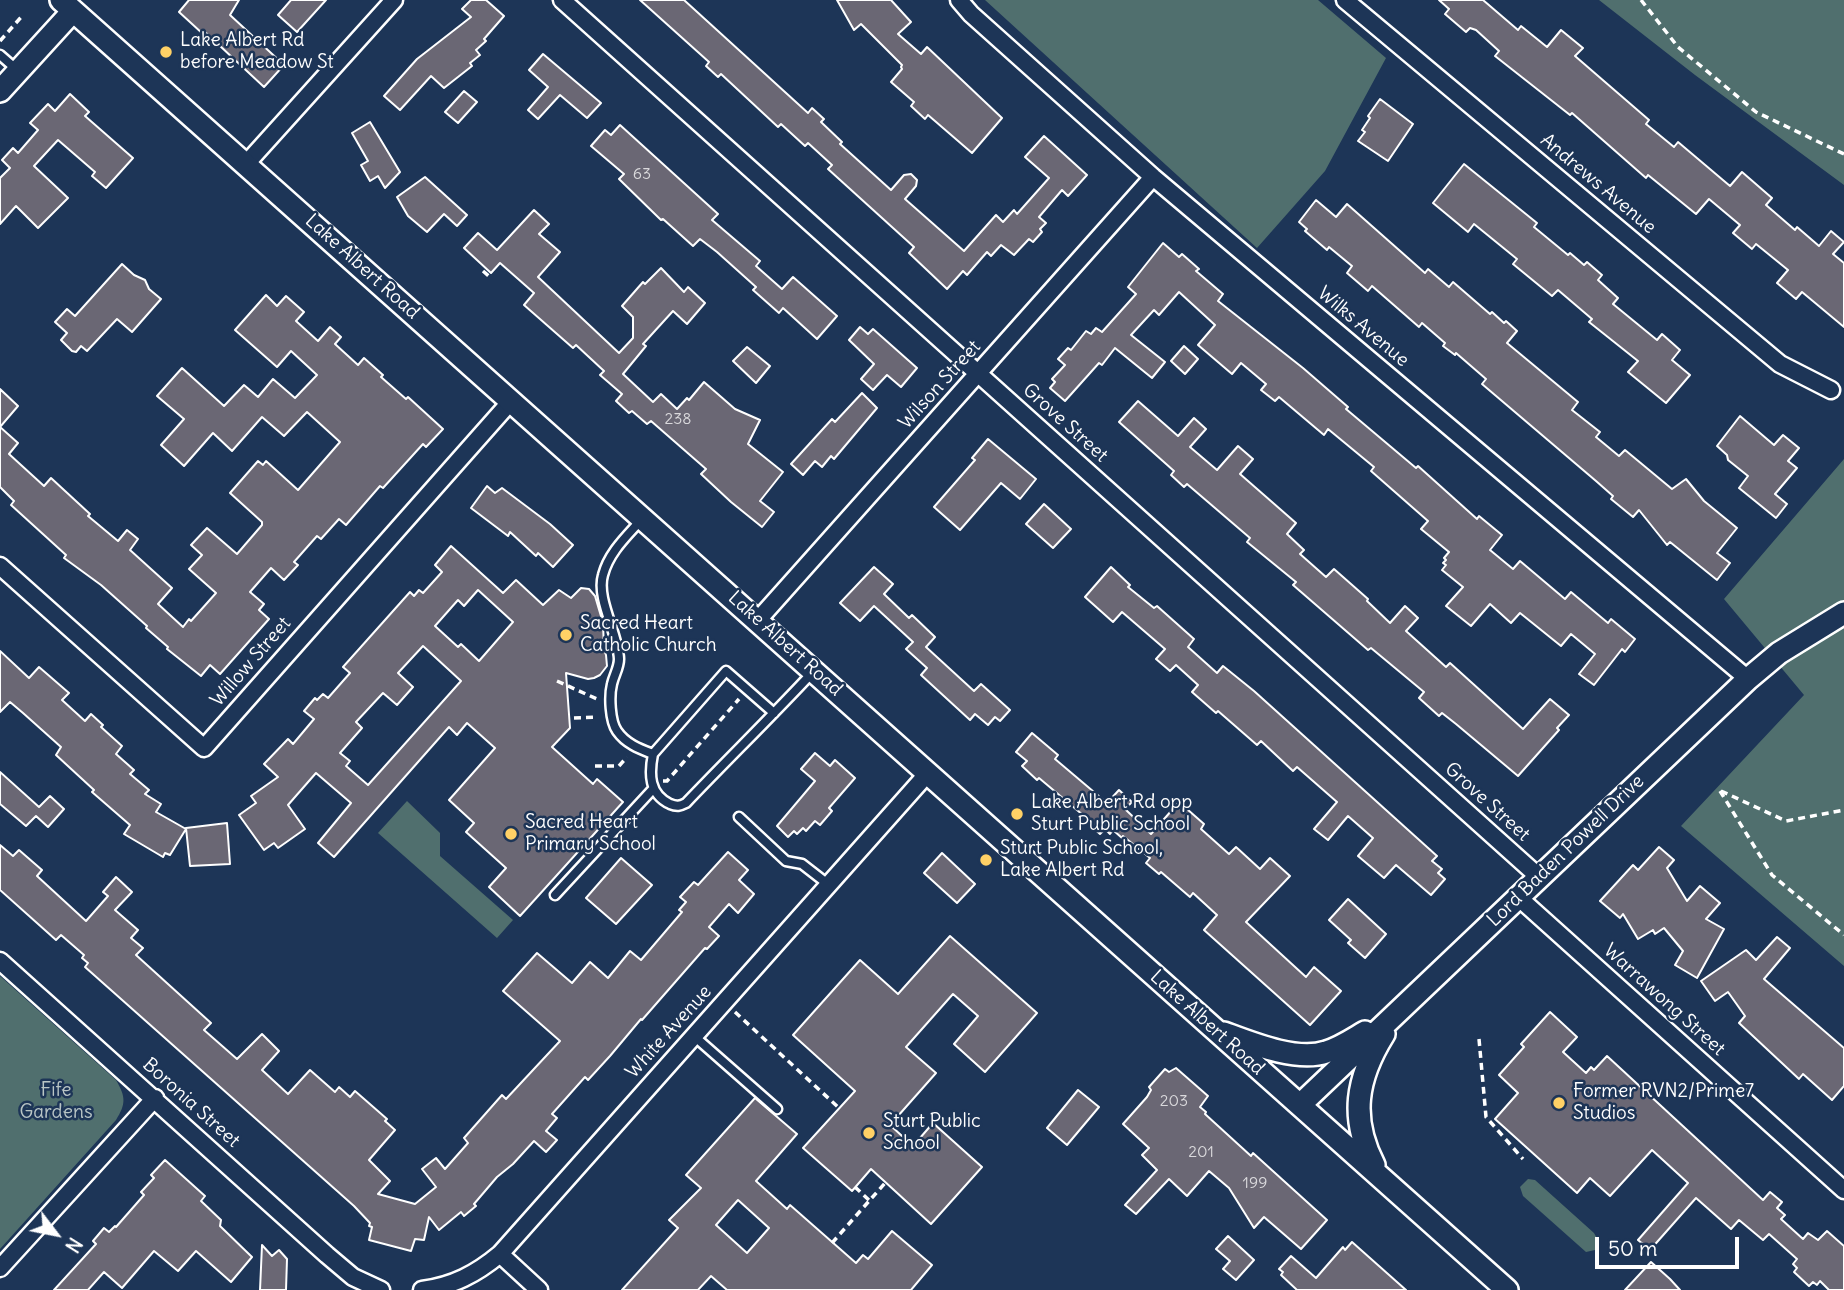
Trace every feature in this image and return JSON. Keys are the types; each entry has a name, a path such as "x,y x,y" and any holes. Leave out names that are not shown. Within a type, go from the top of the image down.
{"main road":[{"name":"Lake Albert Road","path":"67,5 1507,1290"},
{"path":"0,91 67,5"},
{"name":"Lord Baden Powell Drive","path":"1300,1105 1748,679 1779,653 1844,613"},
{"path":"1212,1028 1278,1051 1300,1055 1324,1054 1346,1044 1398,1012"},
{"path":"1379,1174 1366,1148 1359,1124 1359,1095 1364,1072 1398,1012"}],"street":[{"path":"246,164 394,0"},
{"name":"Grove Street","path":"562,0 1539,877"},
{"name":"Wilks Avenue","path":"959,0 971,14 1153,177 1748,679"},
{"name":"Andrews Avenue","path":"1345,0 1780,364 1831,390"},
{"name":"Wilson Street","path":"758,620 1153,177"},
{"name":"Willow Street","path":"0,566 204,748 512,400"},
{"name":"White Avenue","path":"422,1290 460,1280 481,1270 499,1254 928,773"},
{"name":"Warrawong Street","path":"1518,897 1844,1190"},
{"name":"Boronia Street","path":"0,961 327,1255 351,1283"},
{"path":"0,1268 155,1098"},
{"path":"499,1254 539,1290"},
{"path":"351,1283 381,1290"}],"lane":[{"path":"0,55 18,71"},
{"path":"643,517 614,551 601,579 620,662 611,686 612,714 617,731 634,747 653,754"},
{"path":"774,713 726,671 653,754 649,771 653,789 661,799 673,806 686,803 774,713 814,670"},
{"path":"555,895 653,789"},
{"path":"739,817 786,861 802,864 829,885"},
{"path":"694,1036 777,1109"}],"path":[{"path":"1641,0 1678,47 1756,112 1844,154"},
{"path":"0,41 23,15"},
{"path":"483,271 491,278"},
{"path":"574,718 604,717"},
{"path":"595,766 619,766 628,756"},
{"path":"1844,810 1786,821 1720,791 1772,876 1844,935"},
{"path":"724,1002 839,1108"},
{"path":"1479,1039 1486,1117 1523,1158"},
{"path":"832,1243 885,1183"},
{"path":"855,1187 870,1201"}],"green space":[{"path":"985,0 1318,0 1386,58 1325,171 1257,248"},
{"path":"1599,0 1844,0 1844,185 1695,75"},
{"path":"1844,459 1844,966 1681,826 1804,695 1724,599"},
{"path":"407,801 440,833 440,856 513,920 497,938 378,833"},
{"name":"Fife Gardens","path":"0,976 116,1080 124,1100 116,1120 0,1249"},
{"path":"1528,1179 1535,1180 1594,1233 1599,1242 1595,1250 1586,1252 1523,1196 1520,1187"}],"building":[{"path":"189,0 239,0 230,15 284,65 264,87 205,32 203,34 179,12"},
{"path":"291,0 326,0 297,32 278,15"},
{"path":"471,0 486,0 504,16 476,50 480,55 470,63 472,66 444,88 431,76 400,110 384,96 417,59 471,17 462,9"},
{"path":"640,0 684,0 808,113 812,108 824,119 821,122 842,142 840,144 891,190 904,175 911,174 917,180 916,186 905,199 964,251 996,215 1003,222 1014,210 1017,214 1049,178 1025,157 1044,136 1087,175 1068,196 1062,190 1039,217 1046,223 1033,242 1029,239 1014,255 1001,245 991,256 987,252 967,275 963,271 947,289 909,253 914,247 828,169 832,165 808,143 805,146 781,124 778,127 721,74 718,77 706,66 709,62"},
{"path":"837,0 891,0 911,22 898,34 921,54 927,47 1002,118 972,153 928,115 925,119 911,106 914,102 891,82 902,69 902,65 861,24 854,30"},
{"path":"1439,0 1483,0 1518,30 1521,26 1547,47 1561,30 1583,48 1575,56 1649,120 1646,124 1674,147 1678,142 1730,186 1742,172 1772,198 1766,205 1819,246 1831,231 1844,242 1833,254 1844,263 1844,327 1802,292 1796,299 1777,283 1788,270 1756,244 1752,249 1733,233 1740,225 1709,199 1696,214 1648,175 1646,178 1572,113 1570,115 1495,56 1499,51 1476,30 1470,28 1466,32 1445,14 1449,9"},
{"path":"543,54 601,103 587,118 560,95 538,119 528,110 548,87 529,70"},
{"path":"464,91 477,102 458,123 445,112"},
{"path":"70,94 89,112 85,116 133,158 106,188 92,176 95,172 58,140 34,166 68,198 38,228 16,206 0,224 0,178 10,168 2,160 13,148 18,153 38,130 30,123 48,104 55,111"},
{"path":"1380,99 1413,124 1388,161 1358,141 1365,132 1362,130 1370,118 1368,116"},
{"path":"370,122 400,172 385,188 378,176 370,181 361,165 368,161 352,133"},
{"path":"620,125 718,214 712,220 760,261 756,266 782,289 793,277 837,316 817,339 783,308 779,313 753,290 756,287 700,239 693,246 661,220 619,179 624,174 591,146 605,130 611,135"},
{"path":"1464,164 1537,223 1534,227 1568,255 1570,253 1584,265 1587,262 1602,275 1598,280 1618,298 1613,304 1657,340 1662,334 1680,350 1672,360 1690,375 1666,403 1628,372 1638,361 1589,322 1592,319 1558,290 1552,296 1513,264 1517,259 1474,224 1468,232 1433,203"},
{"path":"425,177 467,215 457,226 444,214 427,232 408,216 397,197"},
{"path":"1316,200 1336,217 1347,204 1425,273 1428,269 1449,287 1453,282 1490,314 1492,312 1504,323 1506,321 1517,331 1507,343 1578,402 1572,410 1600,432 1596,437 1619,456 1625,450 1672,489 1686,479 1704,501 1737,528 1717,553 1730,563 1717,580 1670,542 1667,545 1639,510 1633,517 1611,499 1613,496 1482,384 1486,379 1456,353 1455,355 1443,346 1445,343 1422,323 1419,327 1372,286 1368,291 1347,273 1352,266 1329,247 1327,250 1305,231 1307,229 1299,222"},
{"path":"534,210 549,224 539,234 560,252 538,277 619,353 633,338 633,317 622,306 643,282 645,284 661,268 684,292 688,287 705,303 687,324 673,311 643,344 646,346 623,374 653,402 661,394 677,409 687,398 689,400 704,382 735,409 760,420 748,444 783,472 760,501 774,512 762,527 701,474 706,469 651,421 647,424 616,401 622,394 600,375 604,371 576,345 573,348 524,305 534,293 500,263 491,273 464,248 478,233 497,250"},
{"path":"1163,243 1179,257 1182,254 1199,269 1196,271 1223,294 1218,301 1303,368 1348,407 1346,409 1416,468 1418,466 1477,519 1479,516 1502,535 1490,550 1513,569 1520,561 1565,599 1571,592 1608,623 1611,619 1635,639 1625,652 1622,649 1594,685 1579,674 1595,654 1571,634 1561,646 1520,613 1511,623 1490,604 1471,626 1446,606 1463,587 1442,570 1446,565 1443,563 1446,560 1444,558 1449,552 1421,529 1428,521 1371,471 1374,467 1328,429 1324,435 1279,397 1275,401 1261,390 1266,384 1241,363 1232,374 1198,345 1215,325 1179,292 1159,315 1154,310 1131,335 1165,362 1152,378 1115,348 1102,365 1099,363 1065,401 1050,388 1055,382 1052,379 1065,365 1058,359 1068,348 1071,350 1086,331 1091,334 1096,328 1102,332 1136,294 1128,287"},
{"path":"122,264 134,275 145,280 149,289 161,299 132,332 117,319 87,351 81,346 76,352 72,351 61,340 67,333 55,322 67,309 75,316"},
{"path":"266,295 277,306 286,296 304,312 296,321 318,341 330,327 341,337 335,344 358,365 364,358 383,375 381,377 443,429 426,447 423,444 383,488 380,486 346,525 339,519 321,539 317,536 294,562 298,565 284,580 271,568 250,592 264,604 259,610 269,619 220,674 210,665 201,676 167,649 147,626 101,585 64,558 66,555 11,505 14,501 0,487 0,427 18,443 9,454 44,486 51,478 90,514 88,516 118,541 127,530 138,539 130,550 172,588 158,604 183,627 216,593 189,569 202,555 191,545 207,528 237,554 262,525 262,522 230,493 258,461 263,465 266,461 298,490 340,442 307,412 284,436 262,417 232,451 213,433 184,466 161,445 184,419 157,396 182,368 224,406 244,385 258,397 273,379 295,398 317,375 291,351 277,367 235,330"},
{"path":"860,327 868,334 873,329 917,368 901,387 887,375 873,390 861,379 874,364 849,340"},
{"path":"1184,346 1198,359 1185,374 1171,361"},
{"path":"747,347 770,366 756,383 733,361"},
{"path":"0,389 18,406 0,427"},
{"path":"862,393 877,408 834,459 831,456 822,467 815,461 803,475 791,464 832,419 835,422"},
{"path":"1138,401 1178,436 1194,418 1206,429 1190,447 1217,470 1238,446 1253,459 1240,474 1296,523 1287,534 1304,550 1300,554 1326,577 1334,569 1390,623 1405,606 1418,618 1406,631 1446,667 1450,663 1523,729 1550,699 1569,715 1557,728 1559,730 1518,776 1442,713 1439,716 1419,698 1424,692 1371,648 1368,650 1293,585 1296,582 1247,542 1250,538 1187,484 1184,487 1171,475 1174,471 1119,422"},
{"path":"1740,416 1774,445 1783,435 1799,448 1788,461 1797,468 1775,494 1787,504 1776,518 1739,488 1748,476 1728,460 1727,455 1717,446"},
{"path":"988,439 1036,479 1020,499 1001,483 960,530 934,507 975,460 972,458"},
{"path":"487,486 495,493 502,488 573,545 553,567 538,553 536,556 510,532 508,536 471,508"},
{"path":"1044,504 1071,529 1053,548 1026,524"},
{"path":"451,546 503,593 516,580 543,605 559,590 571,598 581,588 589,589 595,596 603,623 607,666 594,678 566,673 570,728 552,747 593,784 597,779 623,802 520,916 489,887 506,868 466,832 474,823 449,800 495,748 467,723 457,735 449,727 334,857 318,843 351,803 316,773 288,805 305,829 278,848 274,843 264,850 239,815 256,803 251,796 278,777 264,764 288,739 293,744 314,719 304,711 315,698 317,700 323,694 328,698 350,673 343,667 410,592 414,596 419,590 423,593 442,572 435,565","holes":["478,590 513,622 479,661 461,644 458,647 435,626 458,600 464,606","423,646 461,681 368,785 346,766 350,761 340,753 362,728 356,722 383,693 397,705 413,687 398,673"]},
{"path":"874,567 893,584 884,594 909,618 912,615 935,637 926,647 974,691 981,684 1010,710 1000,721 995,717 988,725 975,714 970,720 921,675 927,668 906,649 913,642 874,606 860,621 840,603"},
{"path":"1111,567 1130,585 1128,587 1154,608 1157,606 1194,639 1188,647 1217,673 1223,666 1254,691 1437,856 1432,861 1442,869 1438,873 1445,879 1431,895 1396,865 1384,878 1358,856 1373,838 1348,816 1328,840 1314,829 1337,802 1297,767 1293,771 1261,741 1257,745 1192,692 1198,685 1176,665 1170,671 1156,659 1165,649 1122,612 1113,622 1085,597"},
{"path":"0,651 29,678 39,667 69,693 62,700 85,721 91,714 122,746 116,754 134,770 130,774 149,790 145,794 161,804 156,812 186,829 170,855 165,853 163,857 124,834 130,825 92,792 94,790 56,755 61,747 10,702 0,712"},
{"path":"1032,733 1058,755 1055,759 1107,803 1119,790 1132,802 1125,809 1151,834 1179,802 1204,824 1201,829 1229,854 1236,847 1260,869 1270,858 1290,876 1246,922 1306,977 1314,967 1341,991 1310,1025 1204,930 1217,915 1193,893 1190,897 1161,872 1159,874 1146,863 1150,858 1123,836 1122,838 1113,830 1110,834 1105,829 1100,834 1088,823 1090,821 1022,766 1027,761 1016,752"},
{"path":"815,753 830,766 835,760 855,778 829,808 832,811 820,825 815,821 806,831 803,828 797,834 794,831 788,837 777,826 815,781 801,769"},
{"path":"0,772 39,807 50,796 64,809 48,827 36,816 26,826 0,804"},
{"path":"227,823 230,864 190,866 186,828"},
{"path":"0,845 13,856 19,850 42,870 37,876 86,921 108,896 103,892 116,877 132,892 115,910 138,930 131,938 143,948 136,955 211,1023 204,1030 237,1059 262,1034 279,1051 262,1070 288,1094 310,1070 335,1092 339,1087 350,1097 355,1091 387,1119 385,1121 395,1130 369,1160 390,1181 378,1194 415,1204 436,1187 422,1169 436,1158 445,1169 468,1143 464,1138 502,1095 506,1099 560,1041 503,991 537,953 572,983 590,962 608,978 630,951 641,960 682,912 679,910 686,902 680,897 694,882 698,885 728,852 748,870 739,880 754,894 738,913 729,904 709,927 719,936 705,948 588,1080 585,1077 552,1114 557,1118 546,1131 557,1140 546,1152 534,1141 497,1177 474,1204 476,1206 464,1216 461,1212 439,1230 429,1217 424,1240 415,1239 411,1251 369,1240 372,1227 354,1206 85,967 88,963 82,958 84,955 61,935 56,940 0,890"},
{"path":"1659,847 1674,860 1667,868 1687,901 1700,886 1720,903 1706,919 1724,929 1697,978 1675,965 1683,951 1664,928 1655,934 1653,930 1638,939 1623,914 1620,918 1600,901 1633,865 1638,870"},
{"path":"942,853 975,884 957,903 924,873"},
{"path":"621,858 652,885 616,924 586,898"},
{"path":"1348,899 1386,934 1365,958 1348,943 1351,940 1329,920"},
{"path":"950,936 1037,1013 985,1072 954,1044 978,1016 953,994 906,1047 936,1073 890,1125 913,1146 933,1123 982,1167 931,1224 871,1169 852,1191 803,1148 855,1091 793,1035 860,960 898,994"},
{"path":"1777,937 1790,948 1764,979 1844,1048 1844,1086 1832,1100 1803,1074 1799,1079 1739,1023 1745,1016 1728,992 1715,1001 1701,981 1746,950 1756,960"},
{"name":"Former RVN2/Prime7 Studios","path":"1550,1012 1577,1037 1563,1052 1586,1073 1591,1067 1594,1070 1607,1056 1763,1200 1770,1192 1782,1202 1777,1208 1785,1215 1781,1219 1803,1239 1808,1233 1818,1240 1827,1231 1844,1246 1844,1290 1829,1290 1820,1281 1817,1285 1813,1282 1809,1286 1794,1272 1797,1268 1793,1264 1797,1259 1769,1234 1763,1240 1739,1220 1731,1229 1696,1198 1650,1250 1638,1240 1688,1183 1652,1150 1610,1196 1590,1178 1577,1193 1495,1119 1518,1093 1499,1075 1524,1047 1521,1044"},
{"path":"1176,1068 1208,1096 1200,1107 1205,1114 1327,1220 1301,1249 1264,1217 1254,1228 1229,1188 1209,1171 1187,1196 1169,1179 1136,1214 1125,1205 1157,1170 1142,1155 1149,1148 1123,1124 1147,1097 1151,1090 1149,1087 1165,1069 1169,1072"},
{"path":"1078,1090 1099,1107 1067,1145 1047,1128"},
{"path":"755,1098 797,1134 756,1181 787,1209 790,1205 856,1263 863,1255 868,1259 892,1231 932,1265 911,1290 727,1290 711,1276 698,1290 622,1290 678,1228 669,1220 701,1188 686,1175","holes":["738,1200 769,1228 747,1253 716,1225"]},
{"path":"165,1160 205,1196 201,1201 221,1220 220,1226 252,1257 231,1282 196,1251 178,1271 154,1251 122,1288 104,1272 88,1290 54,1290 96,1244 93,1241 104,1228 109,1232 116,1227 144,1195 141,1192 154,1178 151,1175"},
{"path":"1228,1236 1254,1260 1236,1280 1223,1269 1230,1261 1216,1249"},
{"path":"1352,1242 1406,1290 1297,1290 1281,1275 1283,1272 1279,1269 1291,1256 1316,1278 1343,1247 1345,1250"},
{"path":"262,1245 272,1256 279,1250 287,1259 286,1290 260,1290"},
{"path":"1651,1262 1670,1279 1680,1290 1625,1290"}],"place":[{"name":"Lake Albert Rd before Meadow St","path":"166,52"},
{"name":"Sacred Heart Catholic Church","path":"566,635"},
{"name":"Lake Albert Rd opp Sturt Public School","path":"1017,814"},
{"name":"Sacred Heart Primary School","path":"511,834"},
{"name":"Sturt Public School, Lake Albert Rd","path":"986,860"},
{"name":"Former RVN2/Prime7 Studios","path":"1559,1103"},
{"name":"Sturt Public School","path":"869,1133"}]}
